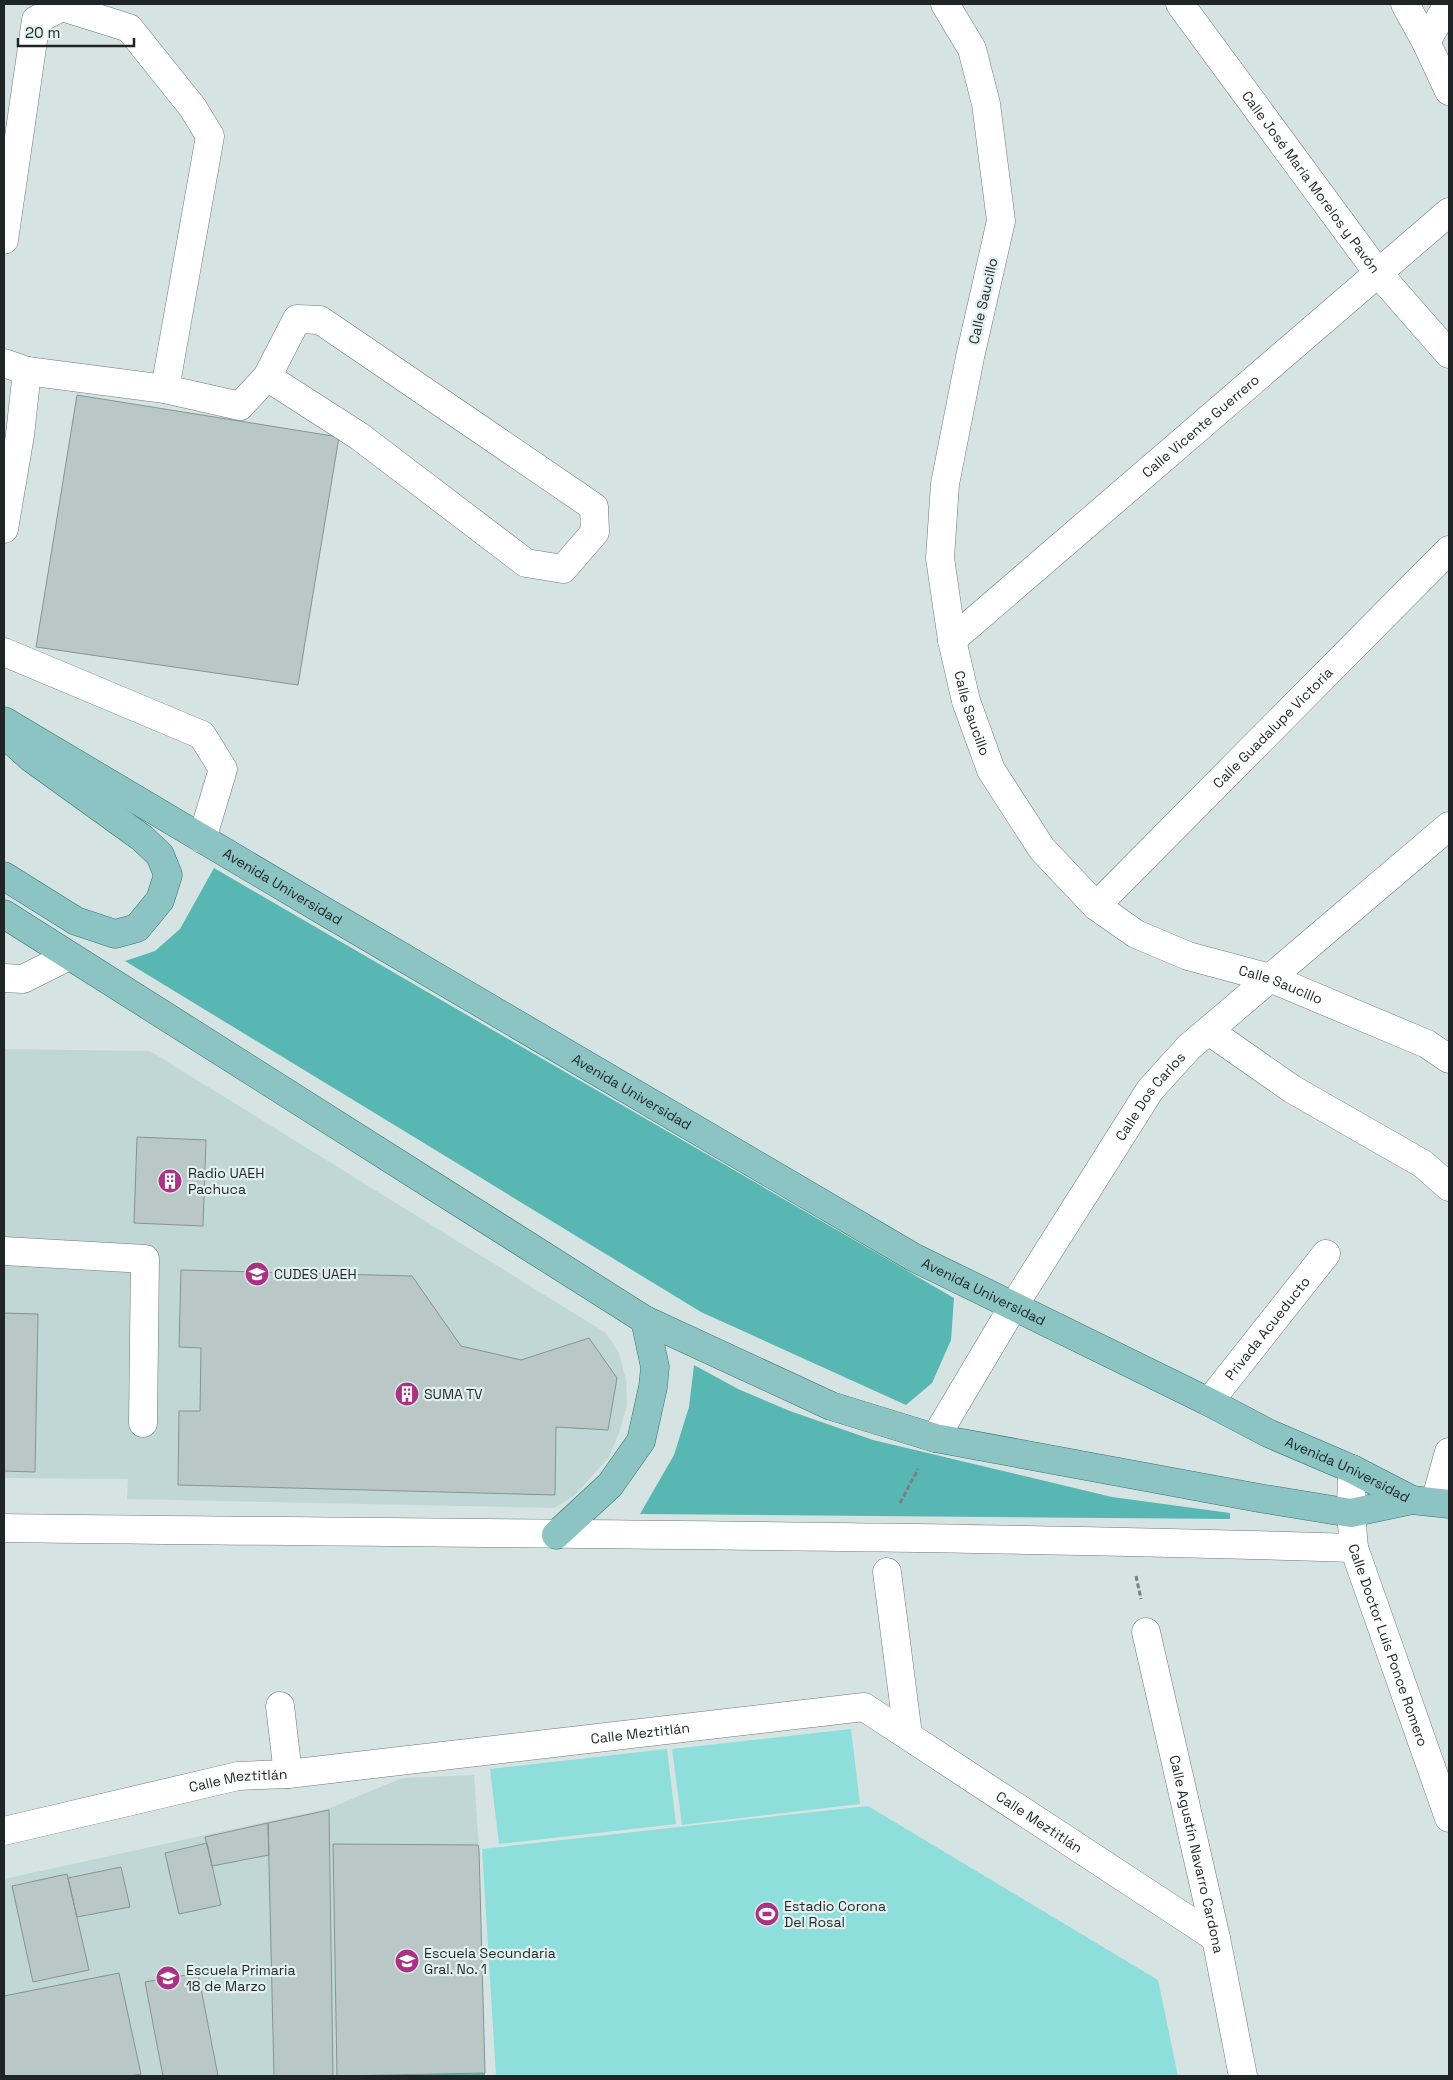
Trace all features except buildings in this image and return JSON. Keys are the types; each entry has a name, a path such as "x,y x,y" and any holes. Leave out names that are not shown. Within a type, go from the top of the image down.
{"main road":[{"name":"Avenida Universidad","path":"4,720 202,839 904,1252 1268,1433 1432,1502"},
{"path":"4,733 30,758 142,838 160,855 168,875 160,900 137,928 115,934 76,921 4,876"},
{"name":"Avenida Universidad","path":"4,914 645,1320 831,1406 935,1438 1351,1513 1432,1502"},
{"path":"556,1535 610,1485 640,1441 653,1387 655,1367 645,1320"}],"street":[{"name":"Calle Saucillo","path":"945,4 972,50 986,104 1001,221 970,357 945,484 940,558 952,640 966,701 991,770 1042,849 1096,906 1136,934 1188,956 1270,978 1427,1044 1449,1059"},
{"name":"Calle José María Morelos y Pavón","path":"1180,4 1378,273 1449,354"},
{"path":"1405,4 1426,42 1449,91"},
{"path":"1426,42 1448,4"},
{"path":"4,240 36,20 62,7 129,28 192,108 210,136 165,390"},
{"name":"Calle Vicente Guerrero","path":"952,640 1449,212"},
{"path":"4,530 20,435 15,367 165,390 240,406 267,377 297,319 320,320 594,507 595,532 562,570 526,563 359,436 267,377"},
{"name":"Calle Guadalupe Victoria","path":"1096,906 1449,550"},
{"path":"4,652 202,735 223,769 202,839"},
{"name":"Calle Dos Carlos","path":"935,1438 1013,1307 1150,1090 1189,1047 1449,826"},
{"path":"4,978 23,979 70,956"},
{"path":"1208,1031 1292,1089 1423,1164 1449,1187"},
{"path":"4,1251 145,1259 143,1423"},
{"name":"Privada Acueducto","path":"1209,1402 1326,1254"},
{"path":"1432,1502 1449,1452"},
{"name":"Calle Doctor Luis Ponce Romero","path":"1352,1469 1351,1513 1354,1548 1449,1818"},
{"path":"4,1528 556,1535 881,1536 1354,1548"},
{"path":"886,1572 908,1735"},
{"name":"Calle Agustín Navarro Cardona","path":"1146,1632 1216,1938 1243,2076"},
{"path":"280,1706 288,1774"},
{"name":"Calle Meztitlán","path":"4,1831 238,1776 288,1774 864,1707 1216,1938"}],"path":[{"path":"881,1536 935,1438"}],"shaded area":[{"path":"214,868 954,1298 951,1340 932,1383 906,1405 701,1312 125,961 155,951 180,929"},
{"name":"CUDES UAEH","path":"4,1049 150,1051 606,1333 619,1353 626,1380 627,1405 619,1433 609,1457 574,1496 554,1508 127,1499 128,1479 4,1478"},
{"path":"694,1365 738,1389 790,1411 873,1440 1112,1497 1230,1513 1230,1519 640,1514 674,1455 689,1407"},
{"path":"851,1729 860,1804 682,1825 672,1749"},
{"path":"667,1749 676,1824 499,1844 490,1769"},
{"name":"Escuela Primaria 18 de Marzo","path":"474,1775 479,1849 485,2073 403,2076 4,2076 4,1879 330,1808 402,1778"},
{"name":"Estadio Corona Del Rosal","path":"868,1806 1158,1980 1178,2076 496,2076 482,1849"},
{"path":"485,2073 485,2076 403,2076 403,2075"}],"place":[{"name":"Radio UAEH Pachuca","path":"170,1181"},
{"name":"CUDES UAEH","path":"257,1274"},
{"name":"SUMA TV","path":"407,1394"},
{"name":"Estadio Corona Del Rosal","path":"767,1914"},
{"name":"Escuela Secundaria Gral. No. 1","path":"407,1961"},
{"name":"Escuela Primaria 18 de Marzo","path":"168,1978"}]}
